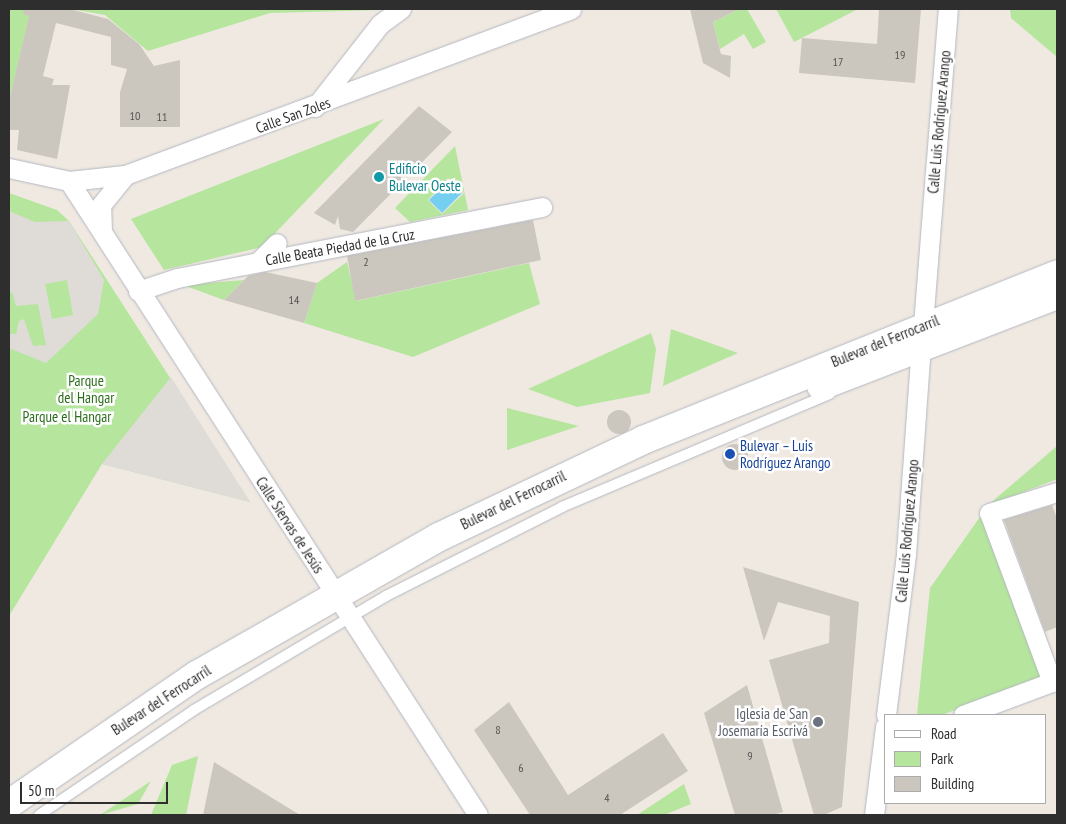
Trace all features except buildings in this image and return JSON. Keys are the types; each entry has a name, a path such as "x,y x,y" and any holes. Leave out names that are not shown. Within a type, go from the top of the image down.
{"main road":[{"name":"Bulevar del Ferrocarril","path":"9,804 189,680 335,595 544,484 922,336 1057,274"},
{"name":"Bulevar del Ferrocarril","path":"922,336 1057,295"},
{"name":"Bulevar del Ferrocarril","path":"20,815 208,687 335,595"}],"street":[{"path":"314,108 380,24 400,9"},
{"name":"Calle San Zoles","path":"9,168 69,181 125,175 314,108 571,9"},
{"name":"Calle Luis Rodríguez Arango","path":"886,714 906,554 948,9"},
{"path":"102,235 101,206 125,175"},
{"name":"Calle Siervas de Jesús","path":"69,181 138,291 478,815"},
{"name":"Calle Beata Piedad de la Cruz","path":"138,291 259,261 289,259 542,207"},
{"path":"259,261 277,243"},
{"path":"966,714 1054,681 990,513 1057,492"},
{"path":"874,815 884,738"}],"lane":[{"name":"Bulevar del Ferrocarril","path":"922,336 1057,263"},
{"name":"Bulevar del Ferrocarril","path":"360,567 556,468 922,336 1057,307"},
{"name":"Bulevar del Ferrocarril","path":"39,815 194,710 335,595"},
{"name":"Bulevar del Ferrocarril","path":"107,721 278,614"},
{"path":"9,790 45,764"}],"green space":[{"path":"9,9 31,9 9,101"},
{"path":"70,9 417,9 270,13 148,51 105,15"},
{"path":"739,9 747,9 766,42 753,49 744,34 720,49 713,22"},
{"path":"776,9 858,9 794,42"},
{"path":"1010,9 1057,9 1057,57 1011,18"},
{"path":"384,119 262,247 164,270 131,219"},
{"path":"455,146 468,210 410,222 395,208","holes":["448,178 464,193 442,214 428,200"]},
{"name":"Parque del Hangar","path":"9,193 57,210 69,221 250,502 102,464 9,616"},
{"path":"347,262 356,301 529,263 540,304 413,357 304,323 317,283"},
{"path":"244,280 224,300 183,285"},
{"path":"671,329 738,353 663,386"},
{"path":"651,333 656,349 650,393 577,407 528,389"},
{"path":"507,408 579,426 507,450"},
{"path":"1057,446 1057,479 990,505 994,500"},
{"path":"982,514 1043,677 945,714 917,714 930,588"},
{"path":"198,756 186,815 151,815 172,765"},
{"path":"151,781 138,804 100,815"},
{"path":"684,784 691,804 664,815 637,815"}],"shaded area":[{"name":"Parque el Hangar","path":"9,211 35,222 69,221 104,280 98,314 46,363 9,348 9,334 16,334 19,321 24,319 33,346 46,345 38,304 16,306 12,292 9,293","holes":["67,280 73,315 52,319 45,284"]},
{"path":"171,377 250,502 102,464"}],"water":[{"path":"449,180 462,193 442,213 429,200"}],"place":[{"name":"Edificio Bulevar Oeste","path":"379,177"},
{"name":"Bulevar – Luis Rodríguez Arango","path":"730,454"},
{"name":"Iglesia de San Josemaría Escrivá","path":"818,722"}]}
